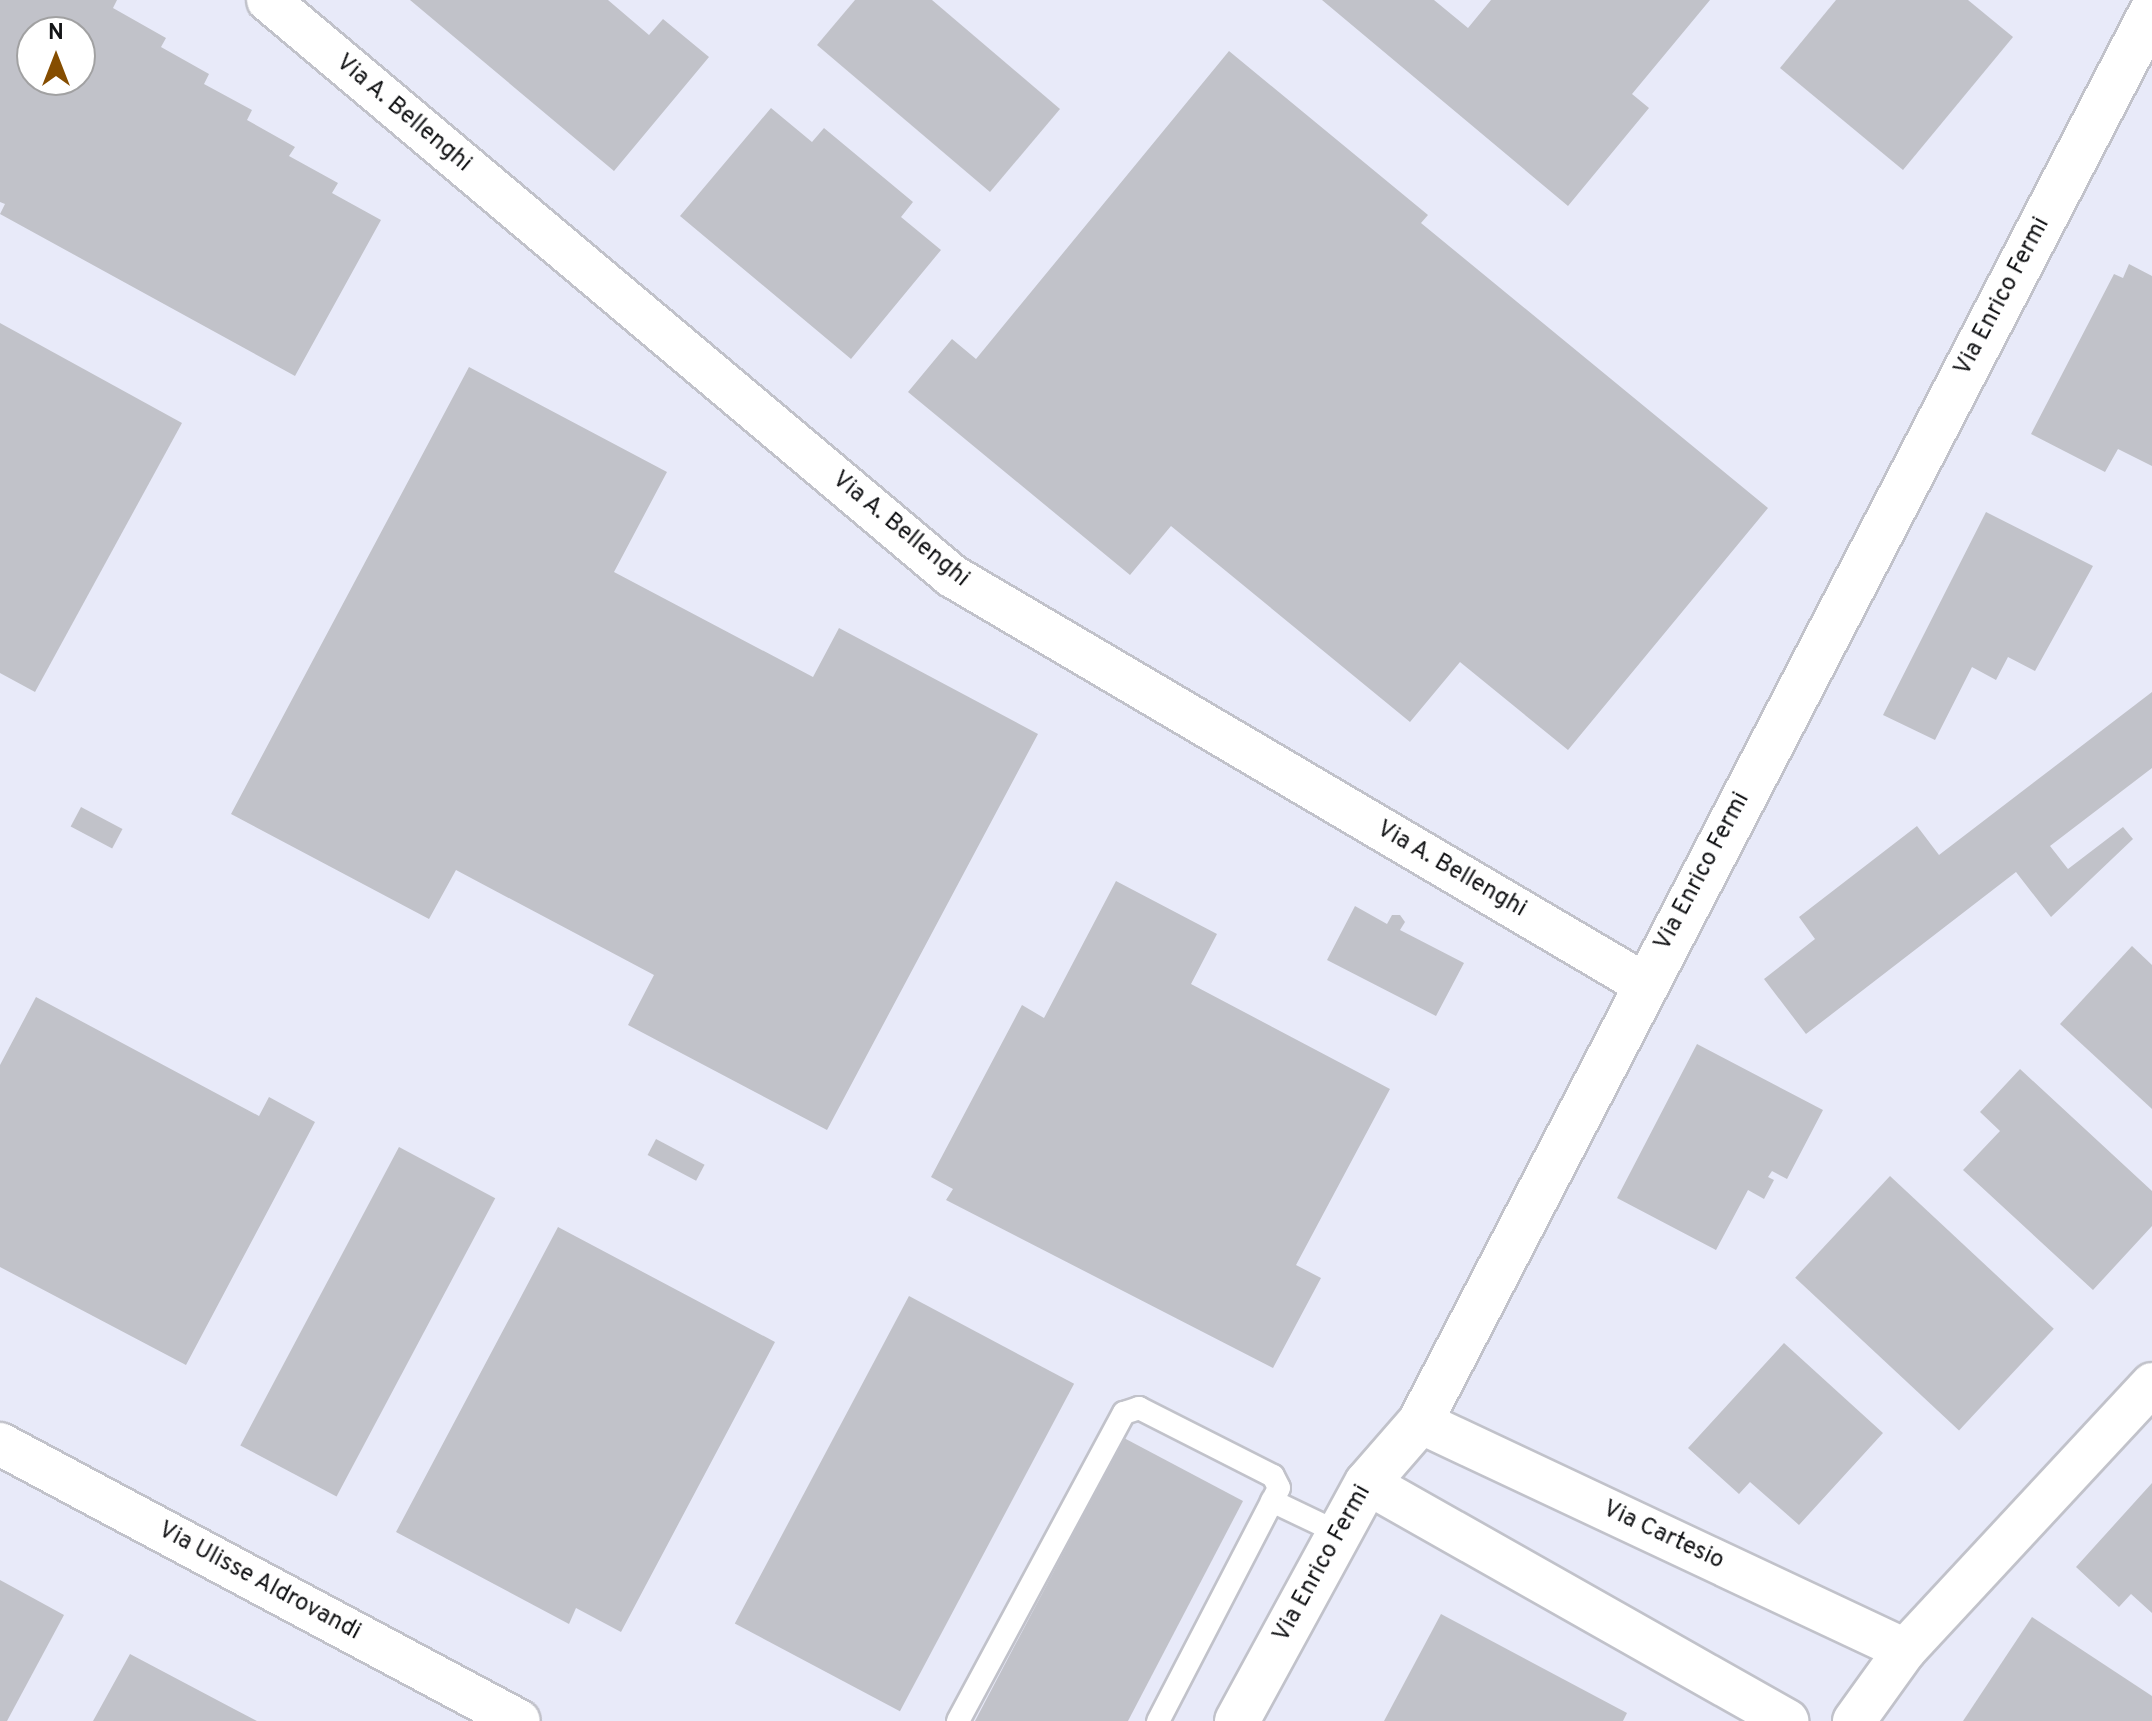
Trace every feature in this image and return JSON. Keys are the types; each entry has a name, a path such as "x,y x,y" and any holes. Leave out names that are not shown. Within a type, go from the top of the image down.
{"street":[{"name":"Via A. Bellenghi","path":"268,0 952,576 1644,984"},
{"name":"Via Enrico Fermi","path":"1237,1721 1367,1483 1420,1422 1644,984 2152,11"},
{"path":"1854,1721 1905,1650 2152,1384"},
{"name":"Via Cartesio","path":"1420,1422 1905,1650"},
{"name":"Via Ulisse Aldrovandi","path":"0,1444 519,1721"},
{"path":"1367,1483 1787,1721"}],"lane":[{"path":"958,1721 1124,1413 1139,1408 1273,1476 1279,1488 1158,1721"},
{"path":"1272,1501 1339,1533"}],"shaded area":[{"path":"0,0 2152,0 2152,1721 0,1721"}],"building":[{"path":"0,0 117,0 113,8 166,38 161,47 209,74 204,84 252,110 247,120 295,147 289,156 338,183 332,193 381,220 295,376 0,214 5,204 0,202"},
{"path":"410,0 608,0 649,35 663,19 709,57 614,171"},
{"path":"855,0 932,0 1060,109 990,192 817,45"},
{"path":"1322,0 1434,0 1468,28 1491,0 1710,0 1632,94 1649,108 1568,206"},
{"path":"1836,0 1968,0 2013,37 1903,170 1780,68"},
{"path":"1229,51 1428,215 1421,223 1768,508 1568,750 1460,662 1410,722 1171,526 1130,575 908,392 952,339 976,359"},
{"path":"771,108 812,142 824,128 913,202 901,217 941,250 851,359 680,216"},
{"path":"2129,264 2152,276 2152,466 2118,449 2105,472 2031,434 2114,274 2123,278"},
{"path":"0,323 182,423 35,692 0,673"},
{"path":"469,367 667,472 614,572 813,677 839,628 1038,734 827,1130 628,1025 654,975 456,870 429,919 231,814"},
{"path":"1986,512 2093,566 2035,671 2008,657 1996,680 1972,667 1935,740 1883,715"},
{"path":"2152,692 2152,768 2050,846 2068,869 2123,827 2133,839 2051,917 2016,872 1806,1034 1764,979 1815,939 1799,917 1917,826 1939,855"},
{"path":"81,807 122,829 112,848 71,826"},
{"path":"1116,881 1217,934 1191,984 1390,1089 1296,1265 1321,1278 1273,1368 946,1200 953,1189 931,1177 1022,1005 1044,1018"},
{"path":"1355,906 1387,924 1392,915 1400,915 1405,922 1400,930 1464,963 1436,1016 1327,960"},
{"path":"2132,946 2152,965 2152,1109 2060,1024"},
{"path":"36,997 259,1116 269,1097 315,1122 186,1365 0,1267 0,1065"},
{"path":"1697,1044 1823,1110 1787,1179 1772,1171 1768,1177 1774,1180 1764,1199 1748,1190 1716,1250 1617,1198"},
{"path":"2020,1069 2152,1191 2152,1226 2093,1290 1963,1170 2000,1131 1980,1112"},
{"path":"656,1139 705,1165 696,1181 648,1155"},
{"path":"399,1147 495,1198 337,1497 240,1445"},
{"path":"1890,1176 2054,1329 1959,1430 1795,1278"},
{"path":"558,1227 775,1342 621,1632 576,1608 569,1624 396,1532"},
{"path":"909,1296 1074,1384 900,1711 735,1624"},
{"path":"1784,1343 1883,1433 1799,1525 1750,1482 1739,1494 1688,1448"},
{"path":"1124,1438 1243,1501 1128,1721 975,1721"},
{"path":"2152,1483 2152,1613 2131,1594 2119,1607 2076,1567"},
{"path":"0,1580 64,1615 7,1721 0,1721"},
{"path":"1441,1614 1627,1713 1623,1721 1384,1721"},
{"path":"2032,1617 2152,1696 2152,1721 1963,1721"},
{"path":"130,1654 234,1709 257,1721 93,1721"}]}
